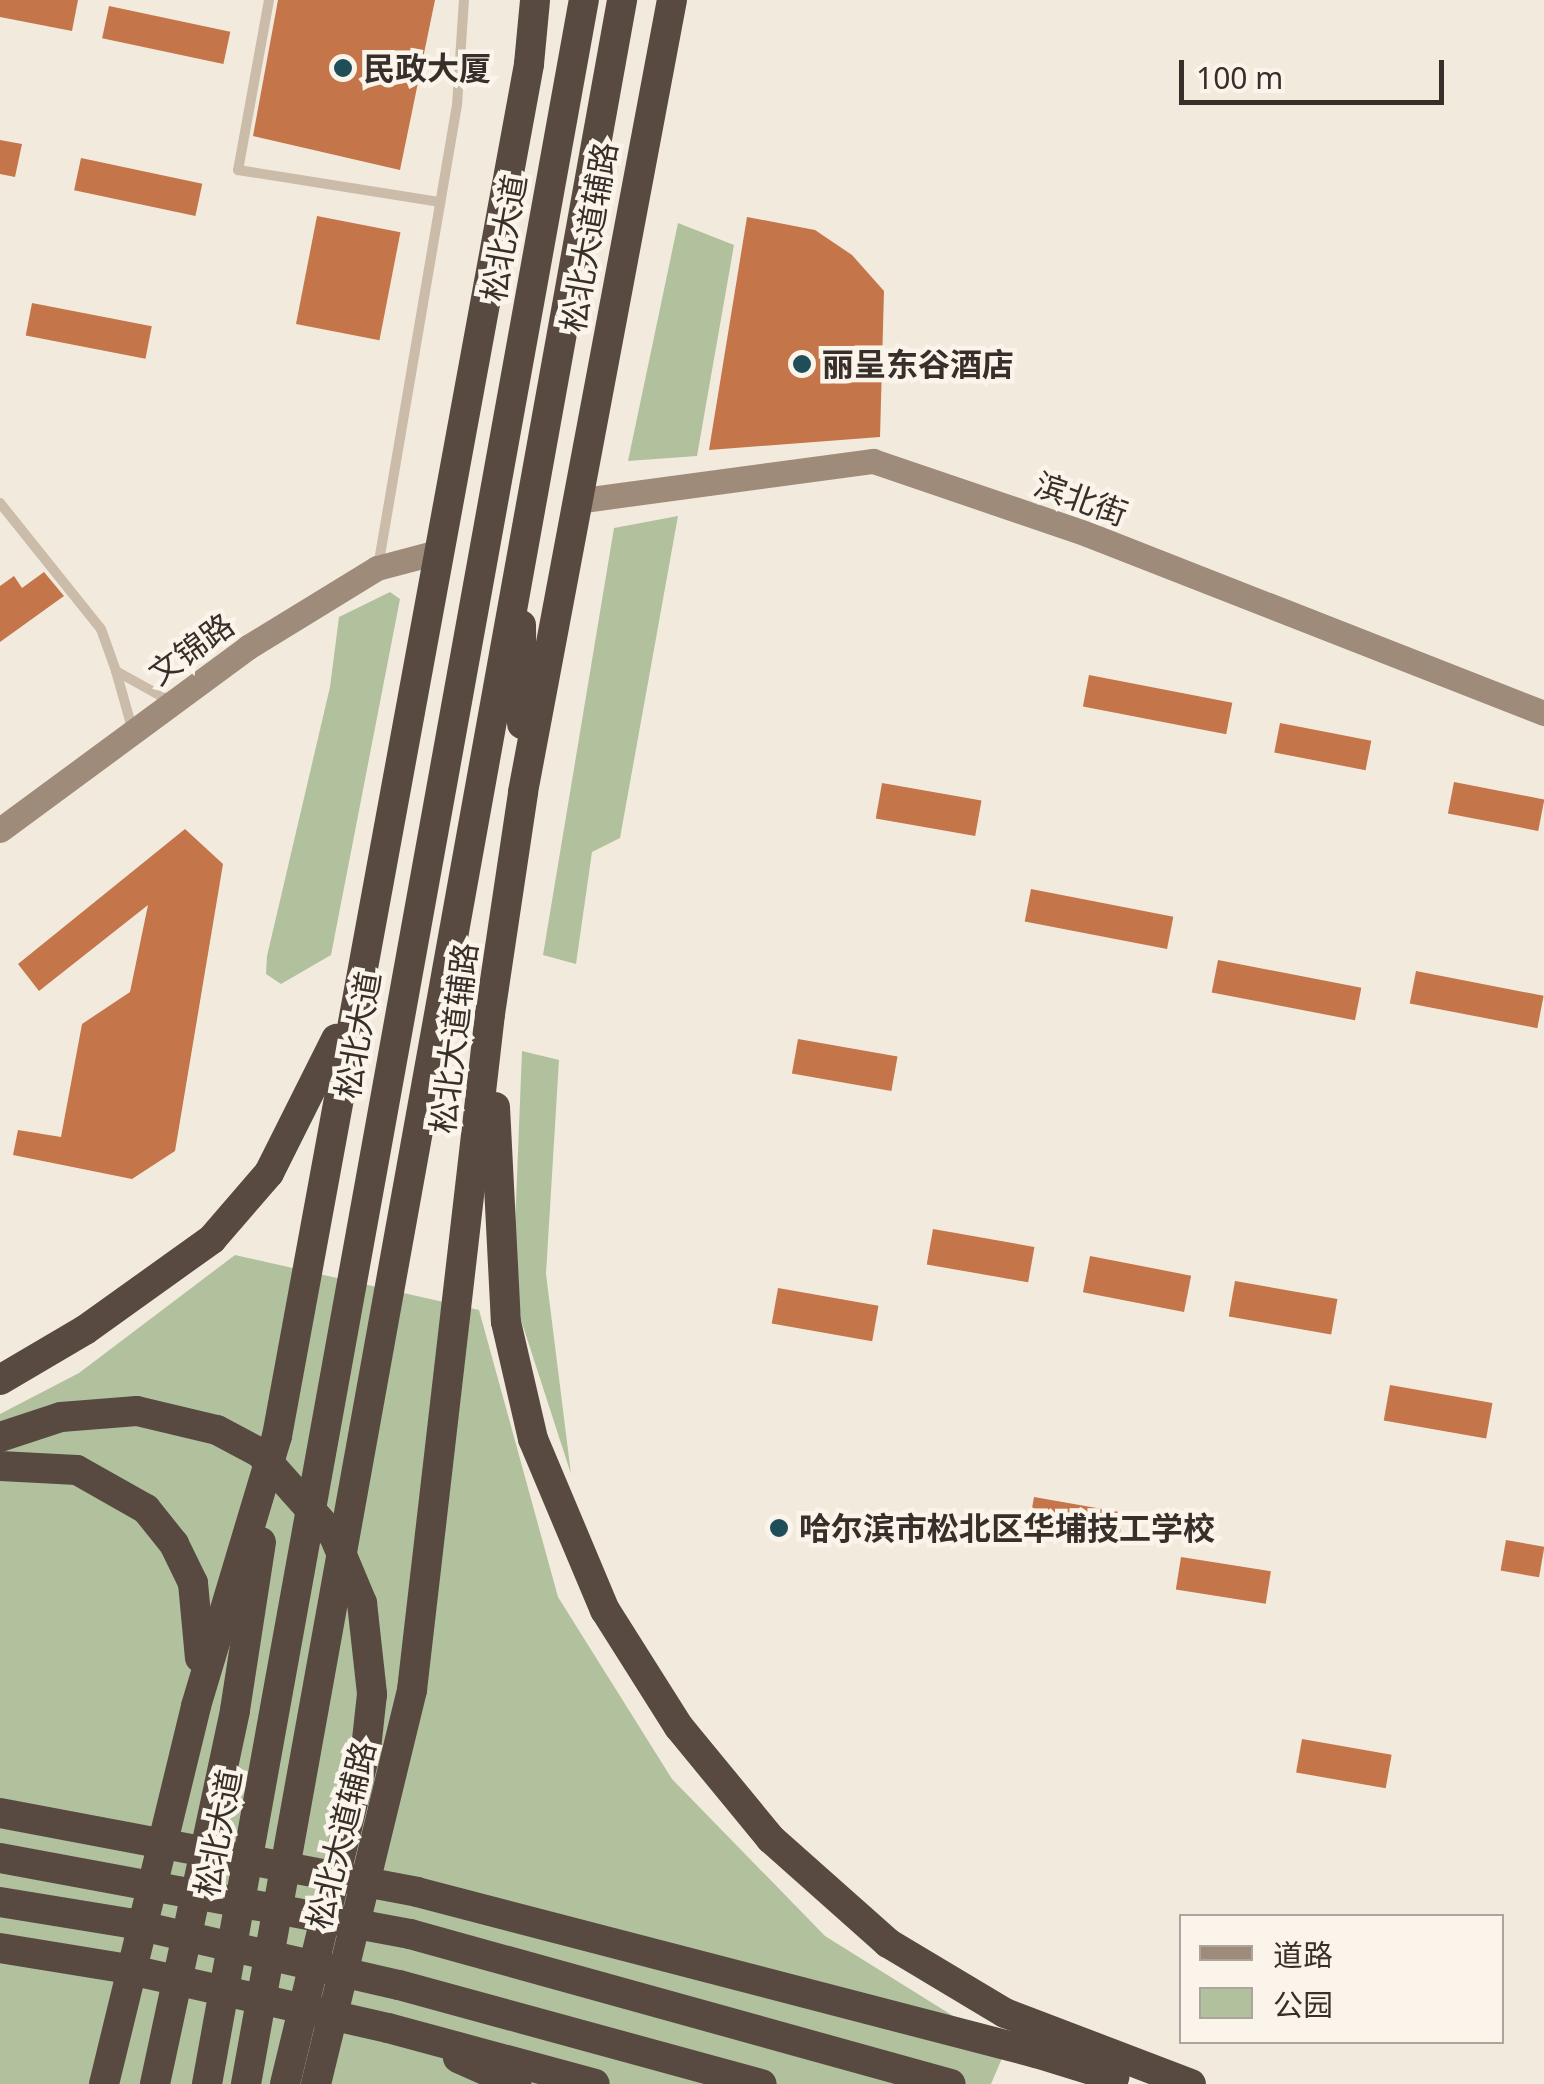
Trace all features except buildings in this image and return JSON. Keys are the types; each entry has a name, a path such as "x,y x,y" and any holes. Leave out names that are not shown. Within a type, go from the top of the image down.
{"highway":[{"path":"155,2084 235,1710 277,1436 436,552 529,64 535,0"},
{"name":"松北大道","path":"207,2084 584,0"},
{"path":"246,2084 622,0"},
{"name":"松北大道辅路","path":"316,2084 412,1690 490,1014 523,792 672,0"},
{"path":"520,556 523,792"},
{"path":"400,768 476,581"},
{"path":"0,1380 180,1267 242,1210 292,1132 357,990"},
{"path":"490,1014 506,1322 532,1440 576,1553 652,1688 771,1839 888,1942 1021,2020 1191,2084"},
{"path":"0,1437 75,1414 138,1411 205,1426 260,1453 300,1490 340,1550 366,1623 372,1694 366,1750 286,2084"},
{"path":"104,2084 196,1706 277,1436"},
{"path":"0,1466 39,1463 95,1476 130,1496 160,1525 184,1562 198,1604 196,1706"},
{"path":"0,1805 417,1892 1036,2053 1136,2084"},
{"path":"0,1813 150,1838"},
{"path":"0,1858 410,1934 951,2084"},
{"path":"0,1902 128,1923 398,1984 762,2084"},
{"path":"0,1948 356,2021 595,2084"},
{"path":"356,2021 516,2084"}],"street":[{"name":"滨北街","path":"576,501 873,462 1087,534 1544,713"},
{"name":"文锦路","path":"0,830 248,646 378,568 436,552"}],"lane":[{"path":"269,0 238,170 440,202"},
{"path":"378,568 457,105 464,0"},
{"path":"0,502 102,629 133,732"},
{"path":"116,671 173,702"}],"green space":[{"path":"678,223 734,245 697,456 628,461"},
{"path":"678,516 620,838 592,852 576,964 543,955 614,528"},
{"path":"390,592 400,599 331,955 281,984 266,974 267,956 330,687 339,617"},
{"path":"522,1051 559,1060 546,1274 571,1474 521,1320 514,1252"},
{"path":"235,1255 479,1310 558,1597 672,1779 825,1936 1006,2049 991,2084 0,2084 0,1414 79,1373"}],"place":[{"name":"民政大厦","path":"343,68"},
{"name":"丽呈东谷酒店","path":"802,364"},
{"name":"哈尔滨市松北区华埔技工学校","path":"779,1528"}]}
